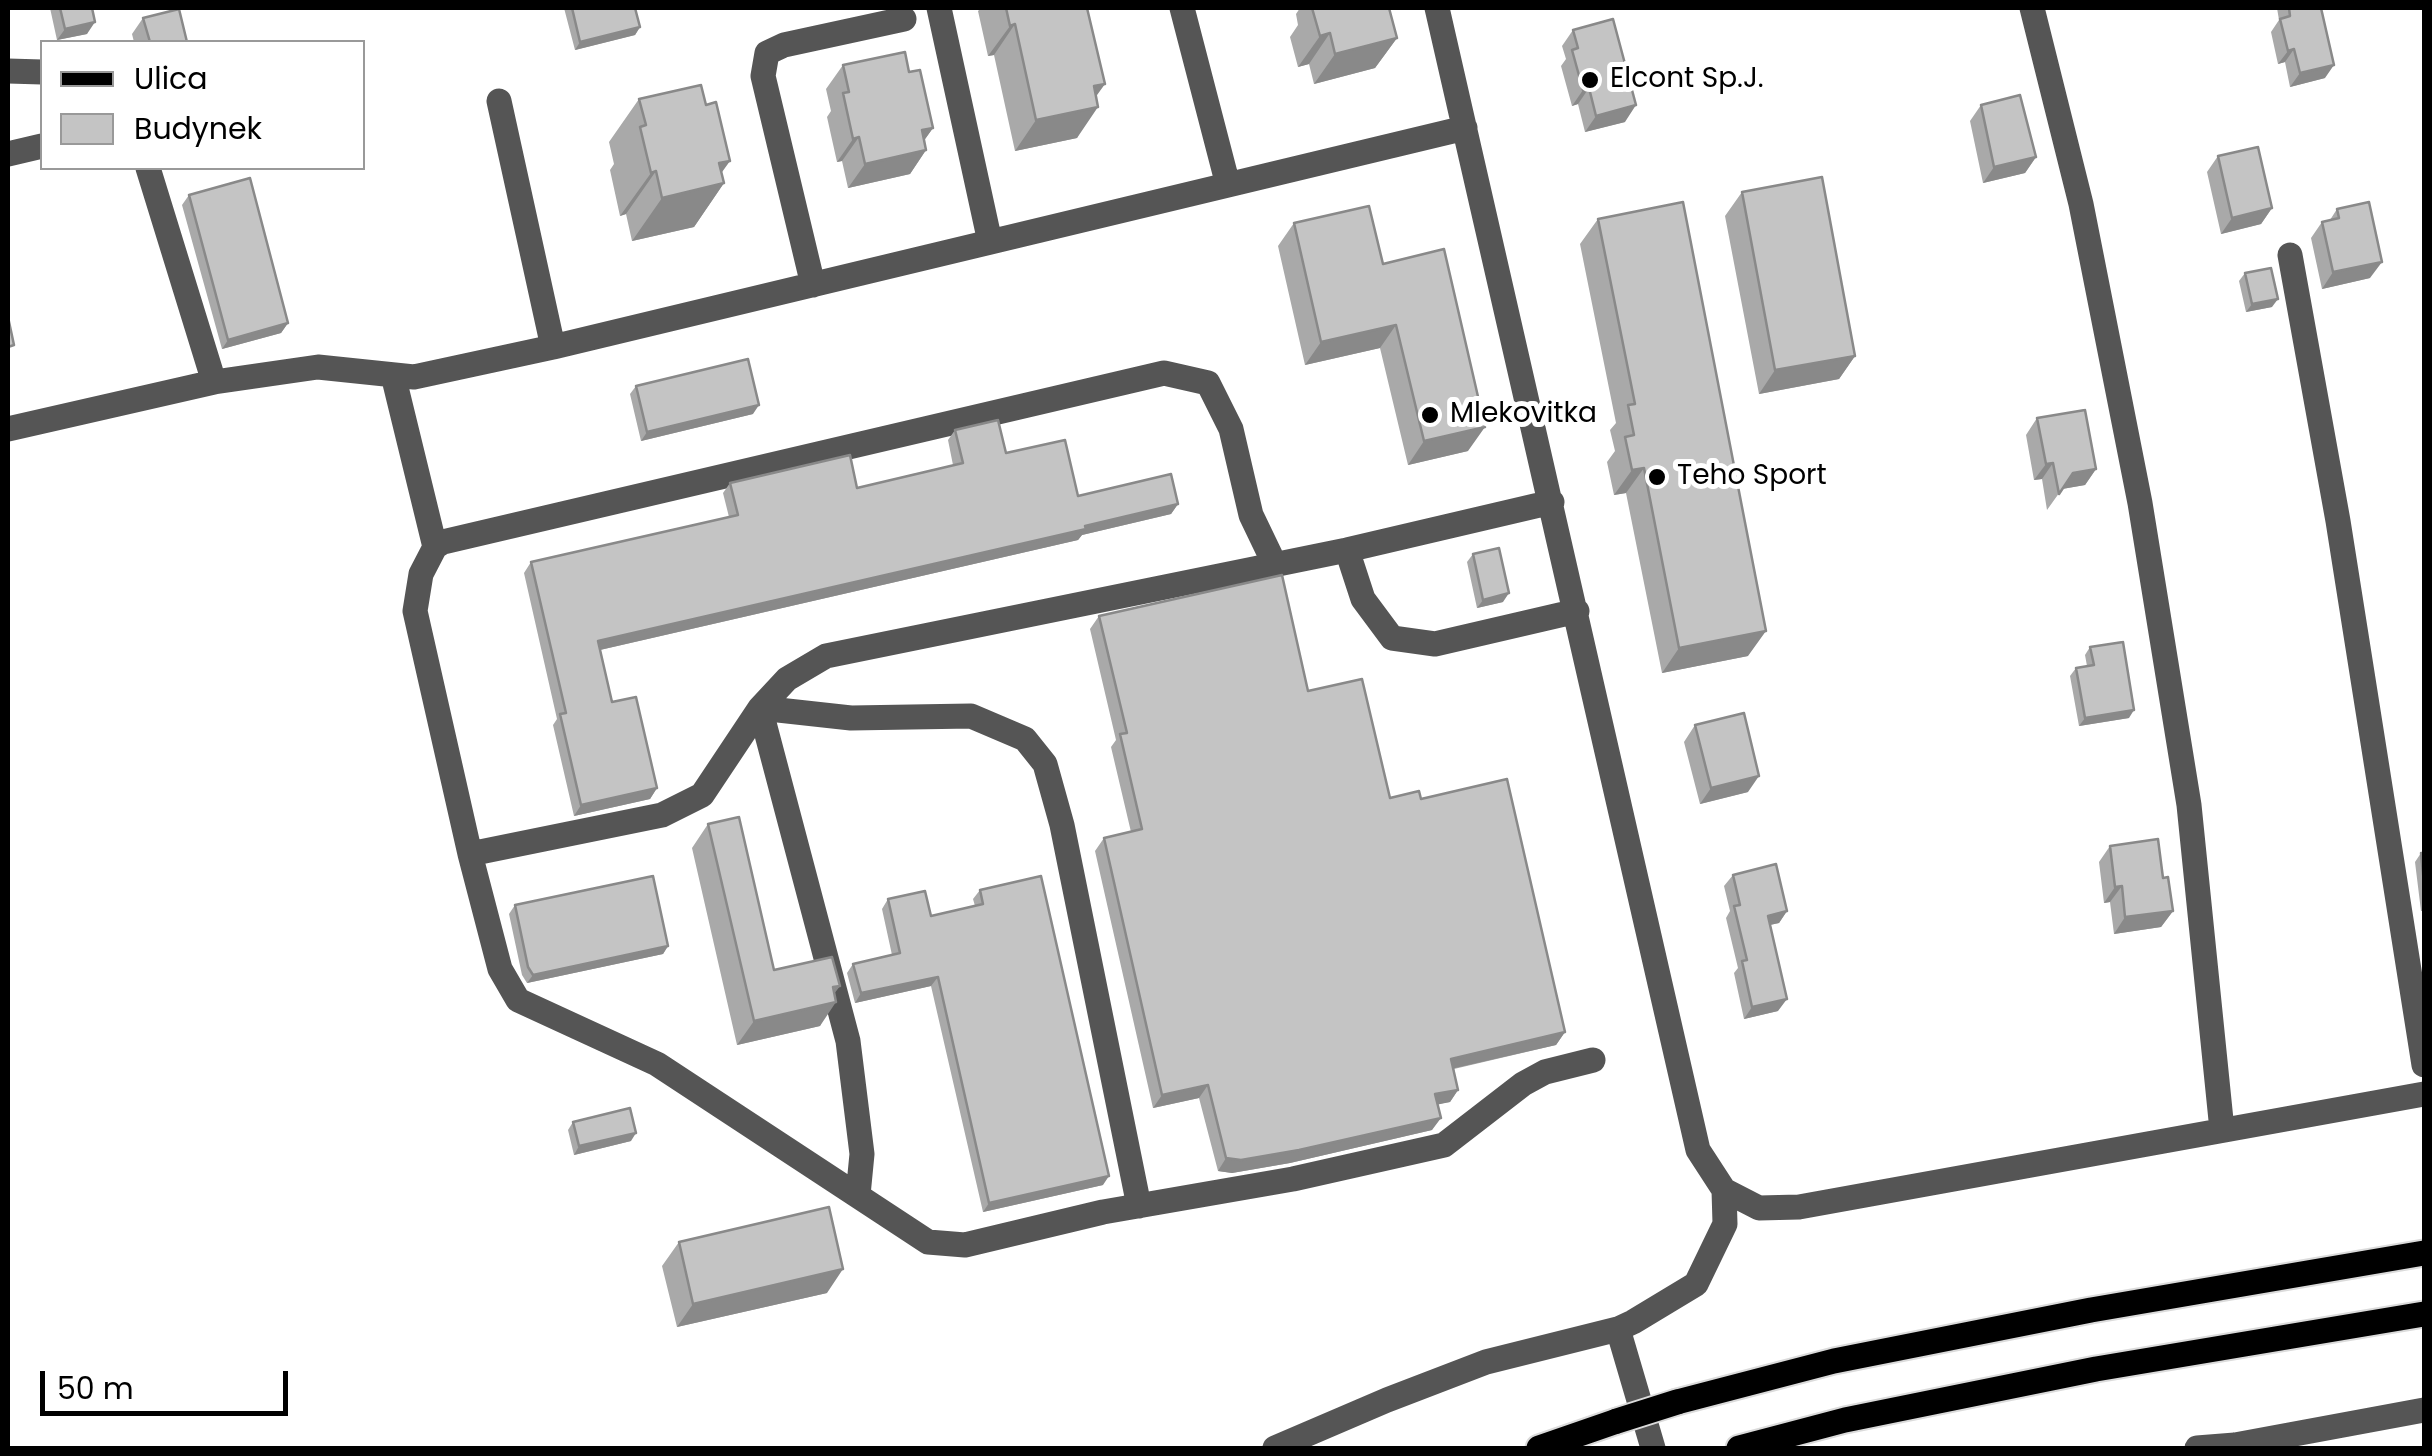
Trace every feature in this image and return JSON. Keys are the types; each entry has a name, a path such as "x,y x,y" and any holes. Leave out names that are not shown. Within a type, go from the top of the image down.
{"main road":[{"path":"1539,1448 1678,1402 1834,1361 2091,1310 2424,1254"},
{"path":"1739,1448 1845,1420 2077,1373 2424,1314"}],"street":[{"path":"939,8 990,242"},
{"path":"1182,8 1228,185"},
{"path":"1436,8 1578,611 1698,1150 1724,1190 1759,1208 1787,1208 2424,1094"},
{"path":"2032,8 2081,204 2143,522 2188,805 2222,1130"},
{"path":"813,285 764,76 767,53 784,45 904,18"},
{"path":"8,71 40,72"},
{"path":"499,101 553,347"},
{"path":"8,429 214,382 318,367 414,377 1464,128"},
{"path":"8,154 40,146"},
{"path":"149,170 214,382"},
{"path":"2290,255 2338,522 2424,1065"},
{"path":"1275,565 1251,515 1231,429 1208,383 1164,373 434,547 421,574 415,611 500,969 518,1000 657,1064 928,1242 965,1245 1444,1146 1522,1084 1545,1072 1593,1060"},
{"path":"393,375 434,547"},
{"path":"470,854 662,815 702,795 760,708 786,679 826,656 1347,550 1552,502"},
{"path":"1347,550 1363,599 1392,638 1435,644 1578,611"},
{"path":"760,708 848,1041 862,1154 858,1194"},
{"path":"760,708 851,718 971,716 1025,739 1044,764 1062,824 1139,1206"},
{"path":"1275,1448 1486,1362 1618,1329 1696,1284 1725,1224 1724,1190"},
{"path":"1618,1329 1653,1448"},
{"path":"2196,1448 2236,1445 2424,1410"}],"building":[{"path":"60,8 92,8 95,22 65,29"},
{"path":"572,8 635,8 640,27 580,42"},
{"path":"1006,8 1087,8 1105,84 1094,86 1098,107 1036,120 1015,24 1010,26"},
{"path":"1312,8 1389,8 1397,38 1335,54 1330,33 1320,36"},
{"path":"2289,8 2321,8 2334,65 2300,73 2294,49 2288,51 2280,19 2290,16"},
{"path":"179,9 187,40 149,40 143,18"},
{"path":"1613,19 1636,105 1596,116 1589,88 1583,90 1572,50 1578,48 1573,30"},
{"path":"905,52 909,72 920,70 933,128 922,130 926,150 865,164 859,137 853,139 843,93 849,92 843,65"},
{"path":"701,85 706,105 716,102 730,161 719,163 724,183 662,198 656,171 651,173 640,127 646,125 639,99"},
{"path":"2020,95 2036,157 1994,167 1981,105"},
{"path":"2258,147 2272,208 2232,218 2218,156"},
{"path":"1822,177 1855,356 1775,370 1742,192"},
{"path":"250,178 288,323 228,340 189,195"},
{"path":"1683,202 1766,631 1679,648 1644,468 1632,470 1625,437 1634,435 1628,405 1635,404 1598,219"},
{"path":"2369,202 2382,262 2333,272 2322,222 2339,218 2337,209"},
{"path":"1369,206 1383,264 1444,249 1485,427 1424,441 1396,325 1321,342 1294,223"},
{"path":"2271,268 2278,299 2252,304 2245,273"},
{"path":"8,317 14,345 8,347"},
{"path":"748,359 759,405 647,432 636,386"},
{"path":"2085,410 2096,469 2073,473 2059,494 2053,463 2046,464 2037,418"},
{"path":"998,420 1006,453 1065,440 1078,496 1171,474 1178,504 1085,526 1086,529 598,641 612,702 636,697 657,788 581,805 560,714 566,713 531,562 738,515 730,483 850,455 857,488 963,463 955,430"},
{"path":"1499,548 1509,593 1483,600 1473,554"},
{"path":"1282,575 1308,691 1362,679 1390,798 1419,791 1421,799 1507,779 1565,1032 1451,1059 1458,1090 1435,1094 1441,1118 1241,1160 1226,1158 1208,1085 1162,1095 1104,838 1142,829 1120,734 1127,733 1099,616"},
{"path":"2123,642 2134,710 2085,718 2076,668 2094,665 2090,647"},
{"path":"1744,713 1759,776 1711,788 1695,725"},
{"path":"739,817 774,970 832,957 840,986 833,987 836,1002 754,1021 708,824"},
{"path":"2158,839 2163,878 2168,877 2173,911 2125,917 2122,886 2115,887 2110,846"},
{"path":"1776,864 1787,911 1768,916 1787,999 1752,1007 1742,961 1747,960 1734,906 1740,905 1733,875"},
{"path":"653,876 668,946 533,975 515,905"},
{"path":"1041,876 1109,1176 989,1203 938,977 861,993 853,964 900,953 888,899 925,891 931,916 983,904 980,890"},
{"path":"630,1108 636,1133 579,1146 573,1122"},
{"path":"829,1207 843,1269 693,1304 679,1242"}],"place":[{"name":"Elcont Sp.J.","path":"1590,80"},
{"name":"Mlekovitka","path":"1430,415"},
{"name":"Teho Sport","path":"1657,477"}]}
